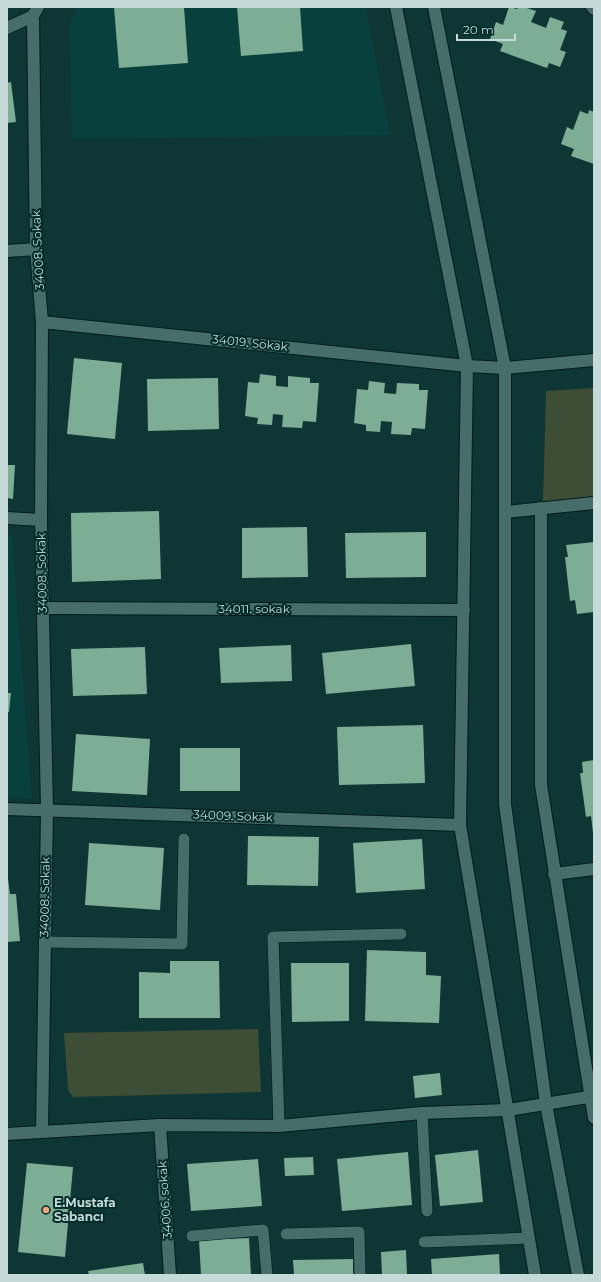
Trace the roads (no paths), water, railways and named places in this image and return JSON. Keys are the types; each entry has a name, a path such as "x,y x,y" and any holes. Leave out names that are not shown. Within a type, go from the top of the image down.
{"street":[{"path":"396,7 462,366 464,610 460,825 535,1275"},
{"path":"434,7 505,368 505,804 546,1104 578,1275"},
{"path":"7,28 35,12"},
{"name":"34008. Sokak","path":"35,12 36,249 42,322 41,520 47,810 42,1131"},
{"path":"7,251 36,249"},
{"name":"34019. Sokak","path":"42,322 462,366 505,368 594,360"},
{"path":"505,512 594,503"},
{"path":"541,508 541,785 554,874 592,1096 594,1118"},
{"path":"7,518 41,520"},
{"name":"34011. sokak","path":"43,608 464,610"},
{"name":"34009. Sokak","path":"7,809 460,825"},
{"path":"554,874 594,869"},
{"path":"7,1134 160,1125 279,1126 422,1114 508,1110 592,1096"},
{"name":"34006. sokak","path":"160,1125 170,1275"}],"lane":[{"path":"45,942 182,944 184,840"},
{"path":"279,1126 273,937 401,934"},
{"path":"422,1114 427,1211"},
{"path":"192,1236 263,1230 267,1275"},
{"path":"286,1234 358,1232 360,1275"},
{"path":"424,1242 529,1238"}],"place":[{"name":"E.Mustafa Sabancı","path":"46,1210"}]}
